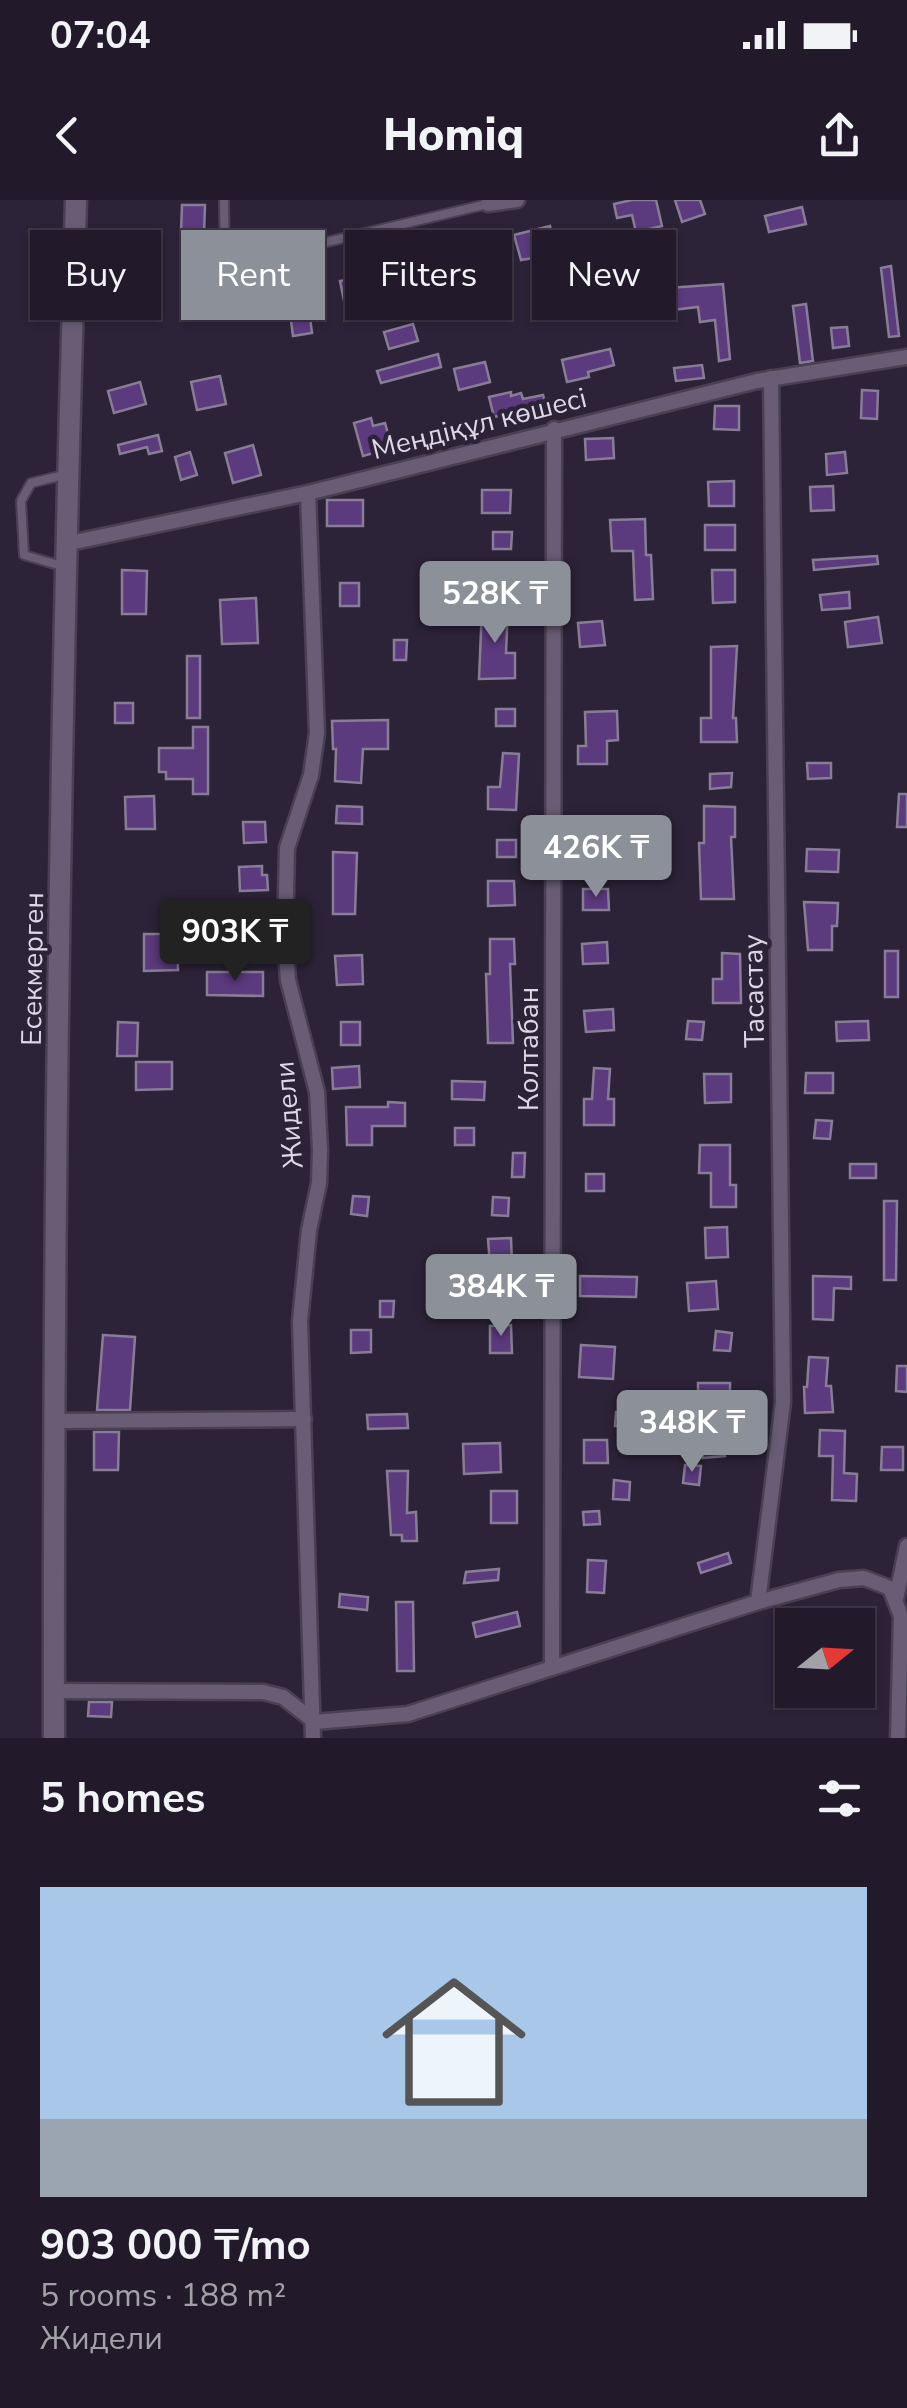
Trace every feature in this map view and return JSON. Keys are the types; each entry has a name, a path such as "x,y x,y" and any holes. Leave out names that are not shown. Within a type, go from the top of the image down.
{"street":[{"name":"Eсекмерген","path":"54,1738 53,1422 65,544 76,200"},
{"path":"487,202 517,200"},
{"name":"Меңдіқұл көшесі","path":"65,544 308,493 771,378 907,357"},
{"name":"Тасастау","path":"758,1602 783,1402 771,378"},
{"name":"Колтабан","path":"552,1668 554,429"},
{"name":"Жидели","path":"308,493 317,733 310,775 287,848 284,939 288,980 317,1092 320,1150 300,1321 314,1730"},
{"path":"53,1422 304,1419"},
{"path":"895,1602 907,1546"},
{"path":"54,1691 262,1692 283,1697 314,1730 408,1714 758,1602 840,1580 864,1578 890,1588 901,1616 898,1738"}],"lane":[{"path":"224,200 225,266 487,202"},
{"path":"65,567 24,555 21,501 31,483 68,474"}],"building":[{"path":"656,200 662,226 636,230 632,215 617,218 614,204"},
{"path":"675,200 700,200 705,214 682,222"},
{"path":"182,205 205,205 204,230 181,230"},
{"path":"802,207 806,224 769,232 765,216"},
{"path":"532,230 532,258 521,260 514,235"},
{"path":"891,266 899,336 889,337 881,268"},
{"path":"345,280 345,306 340,281"},
{"path":"723,284 730,359 719,361 715,320 700,322 698,307 676,310 676,287"},
{"path":"806,304 813,361 800,363 793,306"},
{"path":"291,320 310,320 312,333 293,336"},
{"path":"413,324 418,341 389,349 384,332"},
{"path":"847,327 849,346 833,348 831,328"},
{"path":"610,349 614,365 567,382 562,360"},
{"path":"438,354 441,367 381,383 377,371"},
{"path":"485,362 490,382 459,390 454,369"},
{"path":"702,365 704,378 676,381 674,368"},
{"path":"220,376 226,404 197,410 191,382"},
{"path":"140,382 146,404 114,413 108,391"},
{"path":"862,390 878,391 877,419 861,418"},
{"path":"511,392 511,396 521,393 523,399 543,395 546,406 494,417 489,397"},
{"path":"715,406 739,406 739,430 714,429"},
{"path":"371,418 373,426 385,423 392,448 363,456 354,423"},
{"path":"158,435 162,451 149,454 147,447 120,454 118,445"},
{"path":"613,438 614,458 586,460 585,439"},
{"path":"253,445 261,475 233,483 225,453"},
{"path":"190,452 197,475 181,480 175,457"},
{"path":"845,452 847,473 827,475 826,454"},
{"path":"734,481 734,506 709,506 708,482"},
{"path":"833,486 834,510 811,511 810,487"},
{"path":"482,490 511,490 510,513 482,513"},
{"path":"327,500 363,500 363,526 327,526"},
{"path":"645,519 653,599 635,600 633,551 612,551 610,520"},
{"path":"705,525 735,525 735,550 705,550"},
{"path":"493,532 512,532 511,549 493,549"},
{"path":"877,556 878,564 814,570 813,560"},
{"path":"485,567 513,568 512,590 484,589"},
{"path":"122,570 147,571 146,614 122,614"},
{"path":"712,570 735,570 735,602 713,603"},
{"path":"340,583 359,583 359,606 340,606"},
{"path":"849,592 850,608 822,610 820,595"},
{"path":"256,598 258,643 222,644 220,600"},
{"path":"482,607 508,608 506,653 515,653 515,678 479,679"},
{"path":"878,617 882,643 848,647 845,622"},
{"path":"602,621 605,645 580,647 578,623"},
{"path":"394,640 407,640 406,660 394,660"},
{"path":"737,646 733,718 737,742 701,742 701,718 711,718 711,647"},
{"path":"187,656 200,656 200,718 187,718"},
{"path":"115,703 133,703 133,723 115,723"},
{"path":"496,709 515,709 515,726 496,726"},
{"path":"617,711 618,740 607,741 607,764 578,764 578,746 586,746 585,712"},
{"path":"388,720 388,749 363,749 361,783 335,781 332,721"},
{"path":"193,727 208,727 208,794 193,794 193,779 166,779 166,772 159,772 159,748 193,748"},
{"path":"503,753 519,754 516,810 488,809 488,787 500,787"},
{"path":"807,763 831,763 831,778 808,779"},
{"path":"732,773 731,787 710,789 710,774"},
{"path":"899,794 907,794 907,827 897,827"},
{"path":"154,796 155,829 126,829 125,797"},
{"path":"337,806 362,807 362,824 336,823"},
{"path":"704,806 735,807 735,837 731,837 734,899 701,899 699,843 704,843"},
{"path":"243,822 265,822 266,842 244,843"},
{"path":"497,840 516,840 516,857 497,857"},
{"path":"581,840 611,840 611,867 581,868"},
{"path":"807,849 839,850 838,872 806,871"},
{"path":"333,852 357,853 355,914 333,914"},
{"path":"262,866 268,890 240,891 239,867"},
{"path":"488,881 514,881 515,905 488,906"},
{"path":"583,889 608,889 609,910 583,910"},
{"path":"804,902 838,903 837,926 832,926 832,950 808,950"},
{"path":"144,934 177,934 178,970 144,971"},
{"path":"490,939 514,939 515,964 510,964 513,1043 488,1043 486,974 490,974"},
{"path":"607,942 608,963 583,964 582,944"},
{"path":"885,951 898,951 898,997 885,997"},
{"path":"722,953 740,954 741,1003 713,1003 713,979 722,979"},
{"path":"362,955 363,984 337,985 335,956"},
{"path":"207,972 263,972 263,996 207,995"},
{"path":"613,1009 614,1030 586,1032 584,1011"},
{"path":"688,1021 704,1022 702,1040 686,1039"},
{"path":"868,1021 869,1040 837,1041 836,1022"},
{"path":"118,1022 138,1023 137,1056 117,1056"},
{"path":"341,1022 360,1022 360,1045 341,1045"},
{"path":"136,1062 172,1062 172,1089 136,1090"},
{"path":"359,1066 360,1087 333,1089 332,1068"},
{"path":"594,1068 610,1069 608,1099 614,1099 614,1125 584,1125 584,1099 592,1099"},
{"path":"806,1073 833,1073 833,1093 805,1093"},
{"path":"704,1074 731,1074 731,1102 705,1103"},
{"path":"452,1081 485,1082 484,1100 452,1099"},
{"path":"388,1102 405,1103 405,1126 372,1126 372,1145 347,1145 346,1107 388,1107"},
{"path":"816,1120 832,1121 830,1139 814,1138"},
{"path":"455,1128 474,1128 474,1145 455,1145"},
{"path":"700,1145 730,1145 730,1185 736,1185 736,1207 711,1207 711,1173 699,1173"},
{"path":"513,1153 525,1153 524,1177 512,1177"},
{"path":"850,1164 876,1164 876,1178 850,1178"},
{"path":"586,1174 604,1174 604,1191 586,1191"},
{"path":"353,1196 369,1197 367,1216 351,1214"},
{"path":"493,1197 509,1198 508,1216 492,1215"},
{"path":"884,1201 897,1201 896,1280 884,1280"},
{"path":"727,1227 728,1257 706,1258 705,1228"},
{"path":"511,1238 512,1264 490,1265 488,1239"},
{"path":"580,1276 637,1277 636,1297 580,1296"},
{"path":"813,1276 851,1277 851,1289 834,1288 833,1320 813,1319"},
{"path":"716,1281 718,1309 689,1311 687,1283"},
{"path":"439,1283 459,1283 459,1312 439,1312"},
{"path":"380,1301 394,1301 393,1317 380,1317"},
{"path":"511,1325 512,1353 490,1353 490,1326"},
{"path":"351,1330 371,1330 371,1352 351,1353"},
{"path":"716,1331 732,1333 730,1351 714,1350"},
{"path":"103,1335 135,1337 130,1410 97,1410"},
{"path":"581,1345 615,1347 613,1379 579,1377"},
{"path":"809,1357 828,1358 826,1386 831,1386 833,1412 805,1413"},
{"path":"897,1366 907,1366 907,1392 896,1391"},
{"path":"698,1383 730,1383 730,1411 698,1411"},
{"path":"616,1412 646,1412 645,1426 615,1426"},
{"path":"407,1414 408,1428 368,1429 367,1415"},
{"path":"820,1430 845,1431 844,1473 857,1474 856,1501 832,1500 833,1456 819,1456"},
{"path":"94,1432 119,1432 118,1470 94,1470"},
{"path":"723,1436 725,1456 703,1458 701,1437"},
{"path":"584,1440 607,1440 608,1463 584,1463"},
{"path":"500,1443 501,1472 464,1474 463,1444"},
{"path":"882,1447 903,1447 903,1470 881,1470"},
{"path":"685,1465 701,1466 699,1485 683,1483"},
{"path":"387,1471 408,1471 407,1513 416,1512 417,1541 402,1541 402,1535 391,1535"},
{"path":"614,1480 630,1482 629,1500 613,1499"},
{"path":"491,1491 517,1491 517,1523 491,1523"},
{"path":"599,1511 600,1524 584,1525 583,1512"},
{"path":"728,1553 731,1563 701,1573 698,1563"},
{"path":"588,1560 606,1561 604,1593 587,1592"},
{"path":"499,1569 498,1580 464,1583 466,1572"},
{"path":"340,1594 368,1597 367,1610 339,1607"},
{"path":"396,1602 413,1602 414,1671 397,1671"},
{"path":"517,1612 520,1626 476,1637 473,1623"},
{"path":"89,1702 112,1702 111,1717 88,1716"}]}
